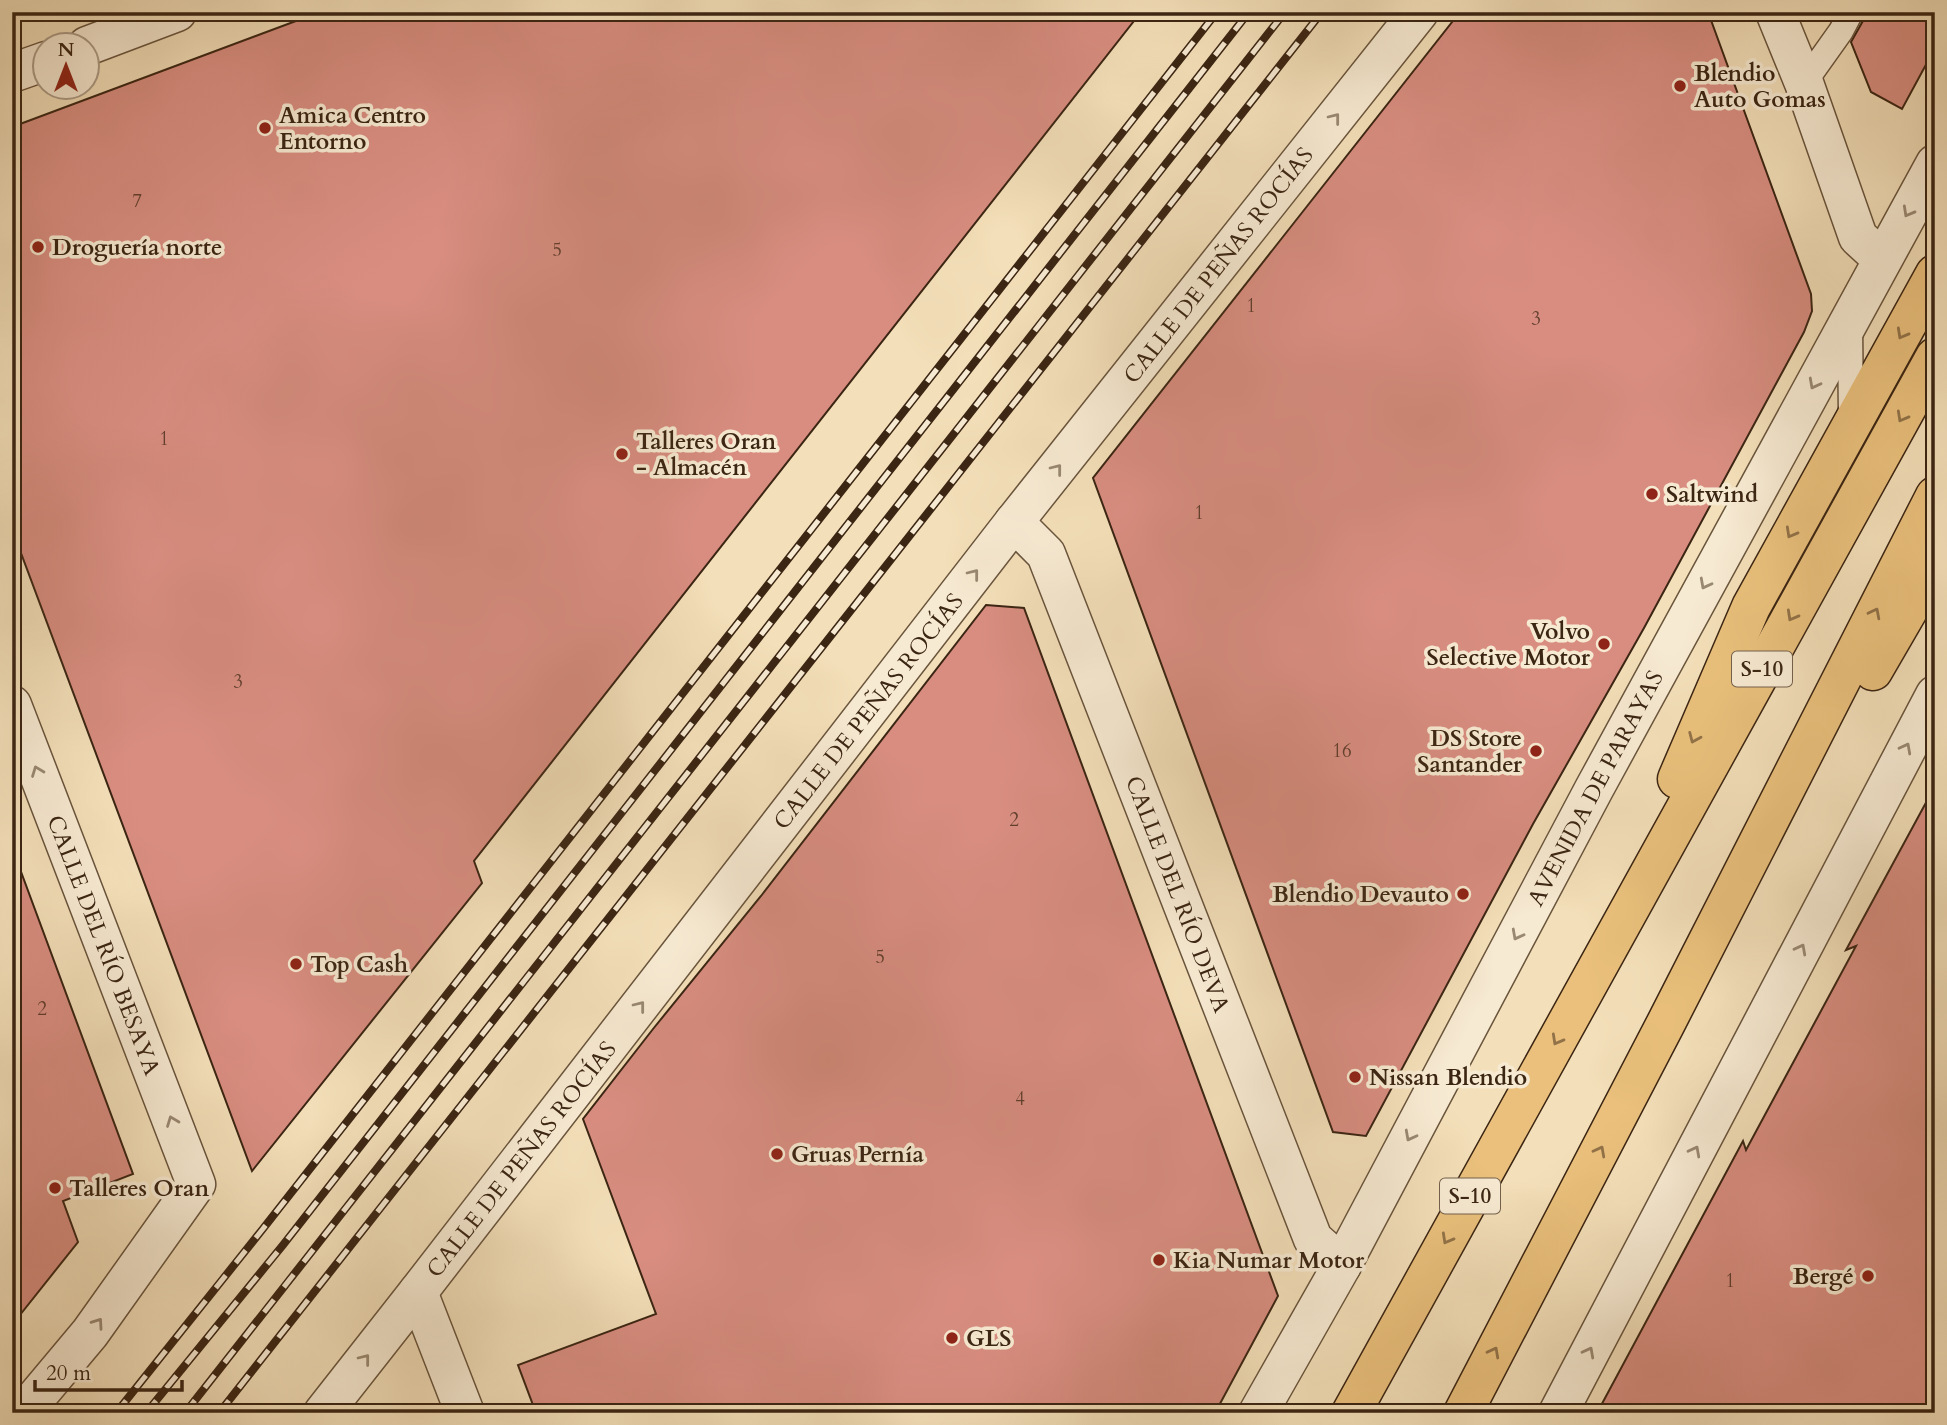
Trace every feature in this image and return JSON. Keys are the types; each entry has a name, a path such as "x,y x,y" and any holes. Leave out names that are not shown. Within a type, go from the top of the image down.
{"highway":[{"path":"1590,980 1751,607 1935,274"},
{"name":"S-10","path":"1351,1413 1935,358"},
{"path":"1463,1413 1667,1023 1935,496"},
{"path":"1667,1023 1935,564"}],"street":[{"path":"102,40 177,12"},
{"name":"CALLE DE PEÑAS ROCÍAS","path":"323,1413 1014,522 1419,12"},
{"path":"1775,12 1804,83 1858,237 1882,260"},
{"path":"12,73 32,66"},
{"name":"AVENIDA DE PARAYAS","path":"1258,1413 1342,1265 1594,789 1935,164"},
{"name":"CALLE DEL RÍO DEVA","path":"1014,522 1046,554 1312,1239 1342,1265"},
{"path":"1558,1413 1935,695"},
{"name":"CALLE DEL RÍO BESAYA","path":"12,705 196,1184 90,1333 23,1413"},
{"path":"418,1292 465,1413"}],"lane":[{"path":"1804,83 1841,31 1851,12"},
{"path":"1850,318 1852,424"}],"building":[{"path":"320,12 1141,12 474,861 482,883 252,1171 12,529 12,127 79,102 102,102 102,93"},
{"path":"1460,12 1708,12 1811,294 1812,311 1804,332 1644,628 1533,824 1366,1136 1333,1132 1093,478"},
{"path":"1866,12 1935,12 1935,48 1902,109 1871,92 1851,42"},
{"path":"986,605 1024,608 1278,1296 1215,1413 536,1413 518,1365 656,1314 583,1119 761,896"},
{"name":"Bergé","path":"1935,786 1935,1413 1597,1413 1743,1141 1746,1150 1856,946 1846,950"},
{"path":"12,861 17,861 133,1174 63,1201 78,1242 12,1325"}],"railway":[{"path":"116,1413 1217,12"},
{"path":"146,1413 283,1245 1249,12"},
{"path":"185,1413 1285,12"},
{"path":"219,1413 1322,12"}],"place":[{"name":"Blendio Auto Gomas","path":"1680,86"},
{"name":"Amica Centro Entorno","path":"265,128"},
{"name":"Droguería norte","path":"38,247"},
{"name":"Talleres Oran - Almacén","path":"622,454"},
{"name":"Saltwind","path":"1652,494"},
{"name":"Volvo Selective Motor","path":"1604,644"},
{"name":"DS Store Santander","path":"1536,751"},
{"name":"Blendio Devauto","path":"1463,894"},
{"name":"Top Cash","path":"296,964"},
{"name":"Nissan Blendio","path":"1355,1077"},
{"name":"Gruas Pernía","path":"777,1154"},
{"name":"Talleres Oran","path":"55,1188"},
{"name":"Kia Numar Motor","path":"1159,1260"},
{"name":"Bergé","path":"1868,1276"},
{"name":"GLS","path":"952,1338"}]}
